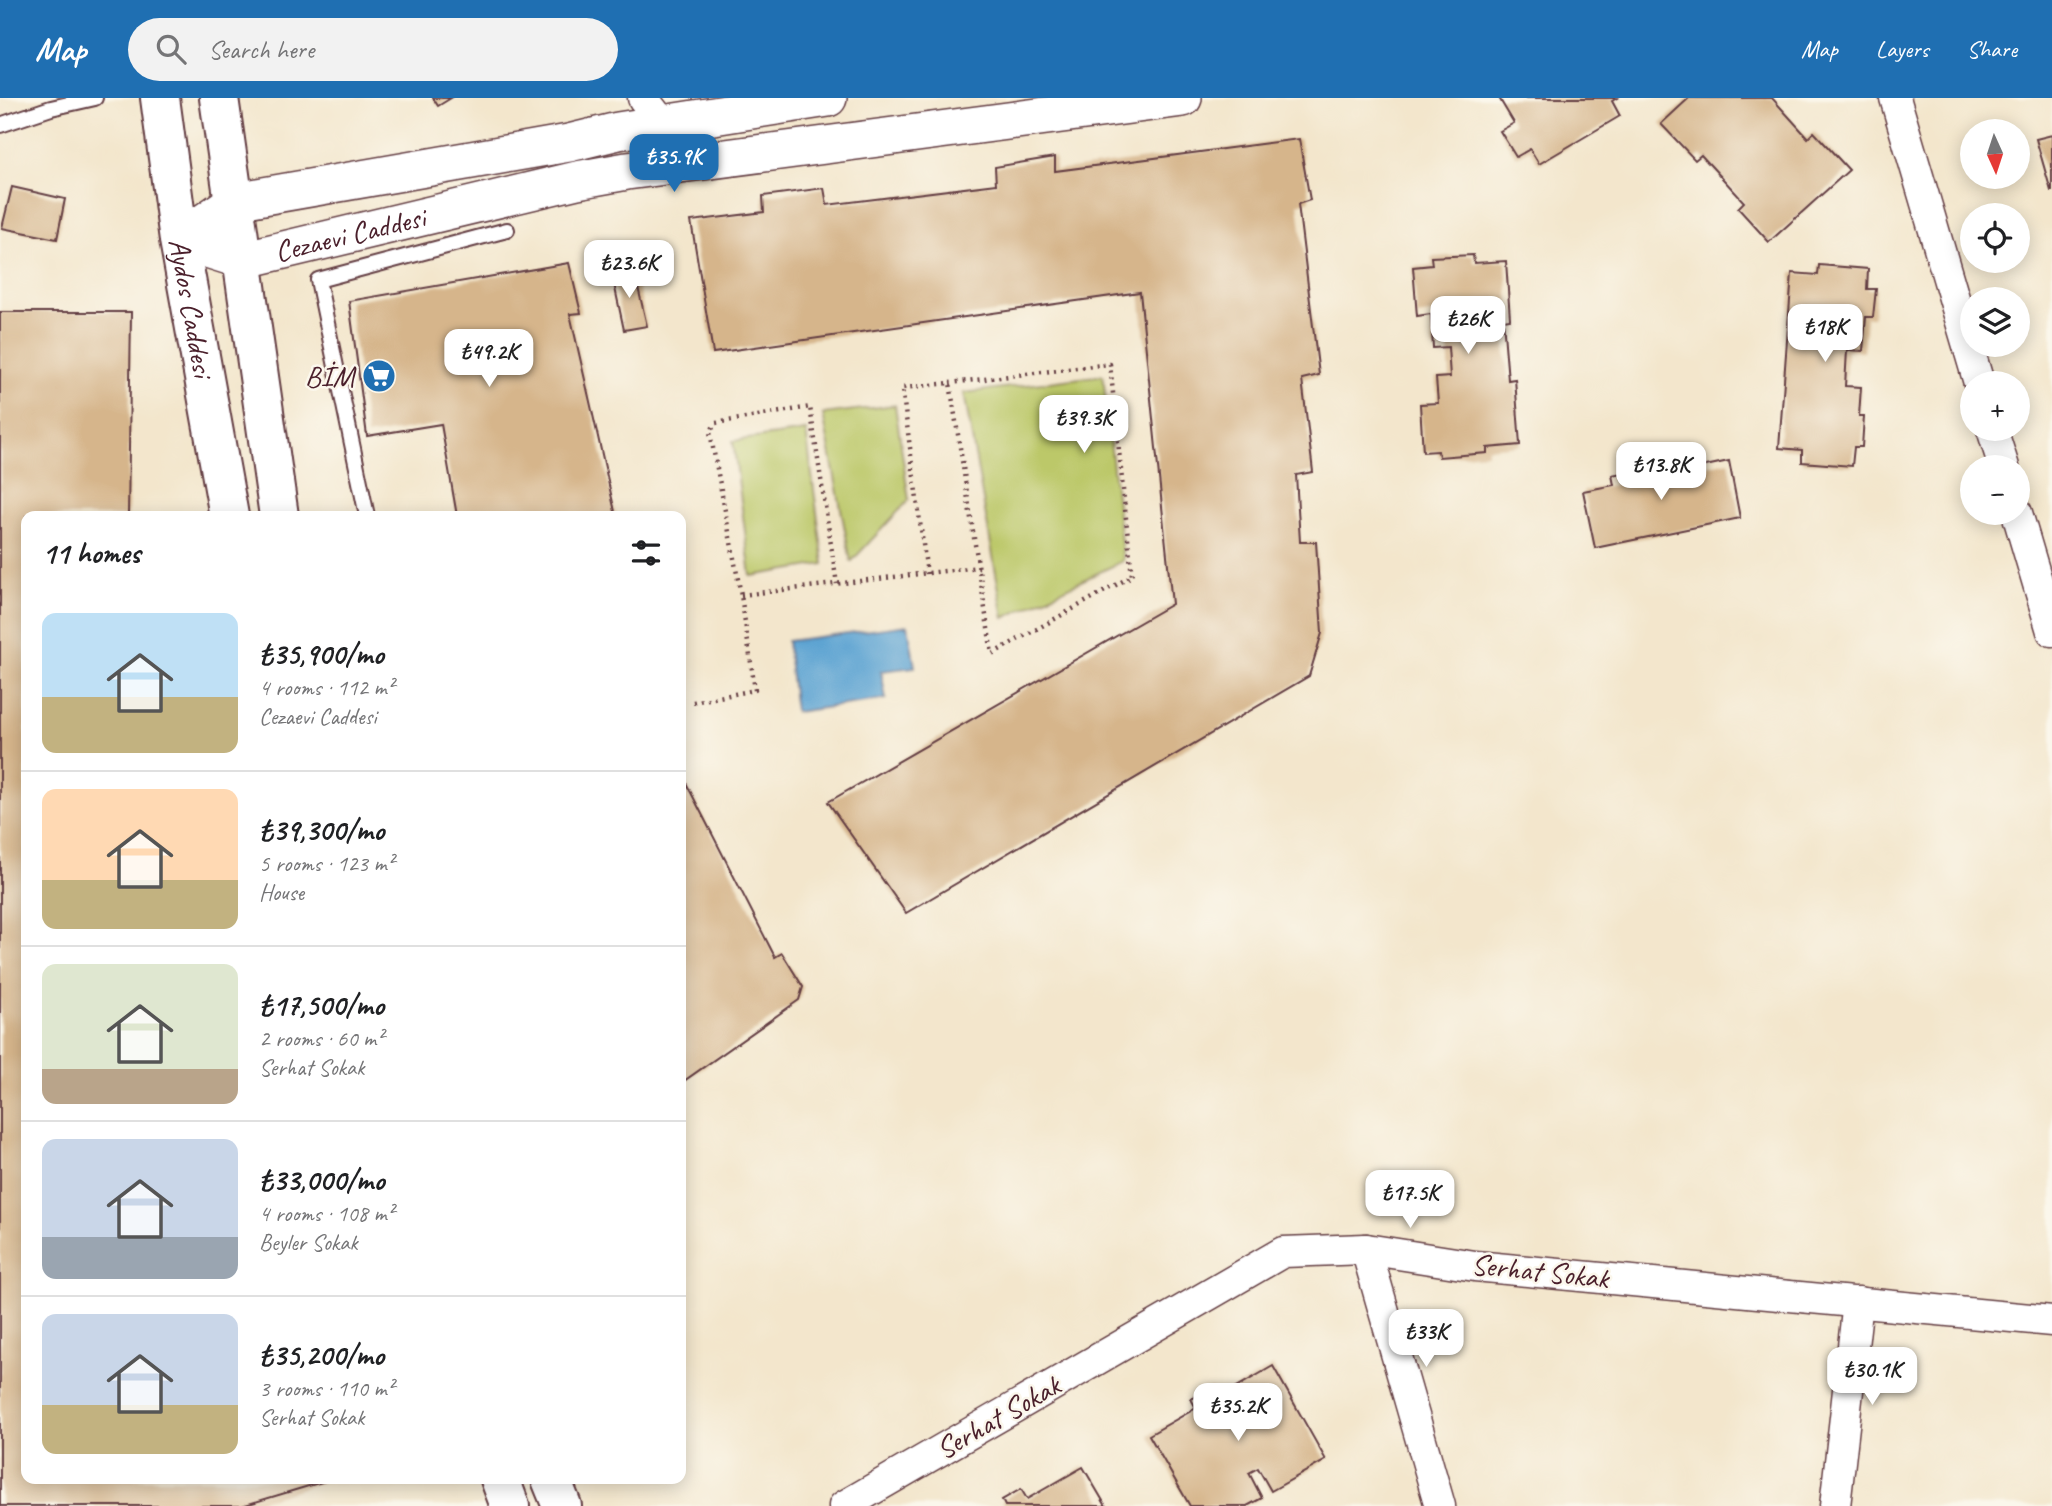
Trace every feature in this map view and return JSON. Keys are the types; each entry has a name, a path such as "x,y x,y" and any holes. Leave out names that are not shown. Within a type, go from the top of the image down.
{"main road":[{"name":"Aydos Caddesi","path":"160,98 179,240 228,511"},
{"name":"Aydos Caddesi","path":"219,98 278,511"},
{"path":"502,1484 510,1506"},
{"path":"553,1484 562,1506"}],"street":[{"name":"Cezaevi Caddesi","path":"179,240 235,201 556,146 618,131 654,112 828,98"},
{"name":"Cezaevi Caddesi","path":"179,240 242,260 577,180 627,171 1183,98"},
{"path":"1895,98 1975,371"},
{"path":"2021,525 2052,631"},
{"path":"1366,1249 1434,1493 1440,1506"},
{"name":"Serhat Sokak","path":"844,1506 1283,1252 1366,1249 1475,1266 2052,1321"},
{"path":"1835,1506 1858,1302"}],"lane":[{"path":"0,125 51,108 95,98"},
{"path":"366,511 318,280 508,230"}],"path":[{"path":"927,574 902,388 1110,364 1132,576 992,654 950,383"},
{"path":"693,702 755,690 741,595 710,432 712,426 716,423 810,407 837,584"},
{"path":"741,595 979,567"}],"green space":[{"path":"1103,375 1123,561 1004,618 964,393"},
{"path":"895,405 909,500 851,562 823,414"},
{"path":"806,431 824,564 751,576 733,441"}],"water":[{"path":"908,625 915,667 881,671 886,699 795,712 787,641"}],"building":[{"path":"433,98 451,98 438,106"},
{"path":"1499,98 1617,98 1612,101 1620,116 1539,164 1530,149 1516,157 1500,131 1514,123"},
{"path":"1689,98 1772,98 1808,138 1814,132 1849,170 1769,242 1738,208 1744,202 1701,155 1695,160 1661,124"},
{"path":"2052,135 2052,191 2051,191 2036,139"},
{"path":"1299,139 1310,200 1298,204 1319,375 1302,379 1313,472 1296,475 1300,542 1316,542 1322,633 1309,676 906,913 828,802 1172,604 1140,292 713,353 691,221 764,212 763,196 824,188 827,205 996,184 995,167 1055,157 1055,171"},
{"path":"12,187 65,199 57,239 2,228"},
{"path":"1473,255 1474,263 1506,261 1510,319 1503,320 1508,380 1515,379 1520,445 1487,448 1487,453 1439,457 1438,451 1423,452 1420,404 1438,403 1436,378 1450,377 1448,347 1433,348 1431,314 1417,316 1413,267 1432,265 1431,257"},
{"path":"569,263 581,313 570,314 615,511 456,511 441,424 367,436 349,301"},
{"path":"1819,265 1868,269 1867,289 1876,289 1873,317 1866,317 1863,351 1847,350 1845,386 1861,387 1859,416 1864,416 1862,447 1854,447 1852,466 1802,462 1802,450 1779,448 1792,273 1818,275"},
{"path":"634,270 647,326 624,330 612,274"},
{"path":"0,312 131,312 128,511 21,511 21,1484 315,1484 242,1506 0,1506"},
{"path":"1694,458 1696,468 1729,461 1740,518 1595,548 1583,491 1614,485 1612,475"},
{"path":"686,783 775,957 782,953 803,987 799,1000 686,1079"},
{"path":"1273,1366 1326,1460 1271,1491 1258,1468 1249,1473 1262,1498 1247,1506 1190,1506 1149,1435 1196,1408 1191,1399 1211,1388 1216,1399"},
{"path":"1083,1467 1106,1506 1005,1506 1002,1500 1021,1489 1027,1499"}],"place":[{"name":"BİM","path":"379,376"}]}
